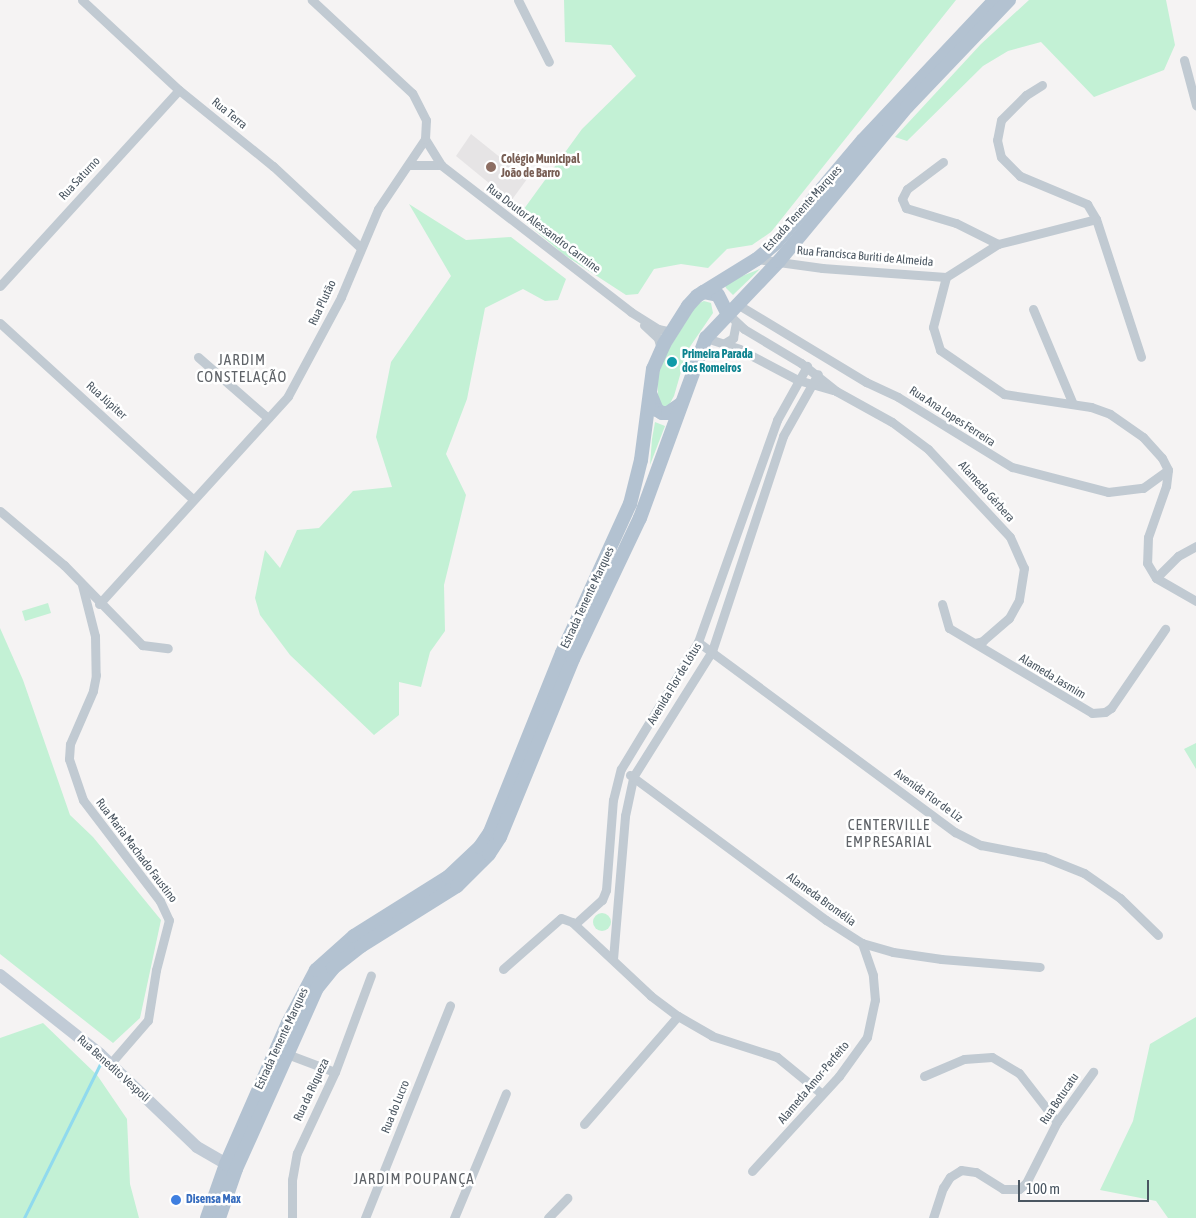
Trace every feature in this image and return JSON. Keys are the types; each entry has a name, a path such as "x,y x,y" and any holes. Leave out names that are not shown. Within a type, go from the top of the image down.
{"main road":[{"name":"Estrada Tenente Marques","path":"207,1218 226,1164 295,1006 316,970 354,936 448,877 480,847 490,832 562,653 630,504 638,478 653,369 661,349 692,300 757,259 776,243 863,140 996,0"},
{"name":"Estrada Tenente Marques","path":"220,1218 236,1169 312,996 333,968 361,946 457,886 489,854 500,837 572,659 640,518 706,338 734,314 907,107 1009,0"},
{"path":"703,292 718,295 734,314"},
{"path":"650,393 657,410 662,413 668,413 681,404"}],"street":[{"name":"Rua Terra","path":"82,0 179,90 273,166 360,246"},
{"path":"312,0 412,93 426,120 425,139"},
{"path":"518,0 549,62"},
{"path":"1184,60 1196,105"},
{"path":"1042,85 1026,95 1001,120 997,140 1000,157 1020,176 1080,199 1096,219 1141,356"},
{"name":"Rua Saturno","path":"0,286 179,90"},
{"name":"Rua Doutor Alessandro Carmine","path":"425,139 441,165 632,312 658,329 672,332"},
{"name":"Rua Plutão","path":"99,604 268,418 301,376 340,297 360,246 378,209 425,139"},
{"path":"943,162 907,189 902,199 906,208 956,223 998,244"},
{"path":"409,165 441,165"},
{"path":"946,277 998,244 1096,219"},
{"name":"Rua Francisca Buriti de Almeida","path":"757,259 822,268 946,277 933,327 940,350 1004,394 1091,407 1129,426 1156,451 1168,470"},
{"path":"1033,309 1073,404"},
{"name":"Rua Doutor Alessandro Carmine","path":"632,312 654,334 661,349"},
{"path":"723,344 733,338 734,314"},
{"name":"Alameda Gérbera","path":"734,314 818,374 836,391 892,422 928,449 990,513 1019,552 1024,568 1019,600 1009,618 997,630 975,643"},
{"name":"Rua Ana Lopes Ferreira","path":"734,314 898,397 1012,467 1108,492 1143,488 1168,470"},
{"name":"Rua Júpiter","path":"0,323 193,499"},
{"name":"Alameda Gérbera","path":"706,338 723,344 798,380 836,391"},
{"path":"198,357 268,418"},
{"name":"Avenida Flor de Lótus","path":"575,924 602,900 606,890 613,800 621,769 698,642 764,453 806,366"},
{"name":"Avenida Flor de Lótus","path":"614,959 625,816 633,777 712,651 783,436 818,374"},
{"path":"1168,470 1164,494 1147,546 1147,563 1156,578 1196,600"},
{"path":"0,512 82,585 142,645 168,648"},
{"path":"1156,578 1178,556 1196,546"},
{"name":"Rua Maria Machado Faustino","path":"82,585 95,636 96,675 93,691 70,744 69,759 83,800 160,901 169,920 156,970 148,1020 110,1064"},
{"name":"Alameda Jasmim","path":"942,604 949,628 1082,709 1099,714 1118,700 1165,629"},
{"name":"Avenida Flor de Liz","path":"698,642 955,832 981,845 1044,857 1084,873 1120,898 1158,936"},
{"name":"Alameda Bromélia","path":"621,769 826,920 862,942 893,952 941,959 1040,968"},
{"path":"503,969 561,918 575,924 651,996 678,1016 719,1038 777,1056 822,1094"},
{"name":"Alameda Amor-Perfeito","path":"752,1171 856,1055 874,1018 873,975 862,942"},
{"name":"Rua Benedito Vespoli","path":"0,975 110,1064 197,1146 226,1164"},
{"name":"Rua da Riqueza","path":"292,1218 292,1180 297,1153 335,1072 371,976"},
{"name":"Rua do Lucro","path":"365,1218 450,1004"},
{"path":"584,1124 678,1016"},
{"path":"287,1054 335,1072"},
{"path":"924,1076 964,1059 992,1057 1019,1073 1057,1122"},
{"name":"Rua Botucatu","path":"933,1218 943,1188 950,1177 961,1170 976,1172 1003,1189 1019,1189 1034,1172 1057,1122 1093,1072"},
{"path":"454,1218 506,1093"},
{"path":"548,1218 567,1198"}],"shaded area":[{"name":"Colégio Municipal João de Barro","path":"471,134 527,179 511,201 456,156"}],"green space":[{"path":"564,0 956,0 771,232 752,245 727,249 708,268 681,264 654,269 638,294 626,295 563,254 522,219 521,213 582,129 636,76 611,45 565,42"},
{"path":"1029,0 1166,0 1175,45 1164,70 1094,97 1041,42 1008,51 983,66 907,141 895,137 981,44"},
{"path":"409,204 466,240 511,237 566,279 558,300 545,301 523,289 485,308 467,399 446,454 466,495 444,585 445,631 430,652 421,687 399,682 399,715 374,735 290,655 260,615 255,598 265,550 280,568 297,530 319,528 353,491 392,487 376,437 391,362 451,276"},
{"path":"760,269 733,295 726,288 724,283"},
{"path":"704,301 711,303 713,313 687,351 674,396 668,407 659,407 657,379 665,355 697,304"},
{"path":"655,422 665,426 650,465 652,439"},
{"path":"48,603 51,613 25,621 22,611"},
{"path":"0,628 23,680 70,815 93,837 161,920 140,1018 113,1043 0,954"},
{"path":"1196,743 1196,769 1184,749"},
{"path":"598,913 606,913 611,918 609,929 598,931 593,926 593,918"},
{"path":"1196,1017 1196,1218 1168,1218 1156,1201 1100,1190 1133,1121 1150,1044"},
{"path":"43,1023 97,1075 127,1119 130,1184 139,1218 0,1218 0,1038"}],"waterway":[{"path":"24,1218 100,1064"}],"place":[{"name":"Colégio Municipal João de Barro","path":"491,167"},
{"name":"Primeira Parada dos Romeiros","path":"672,362"},
{"name":"Disensa Max","path":"176,1200"}],"district":[{"name":"JARDIM CONSTELAÇÃO","path":"242,368"},
{"name":"CENTERVILLE EMPRESARIAL","path":"889,832"},
{"name":"JARDIM POUPANÇA","path":"414,1179"}]}
